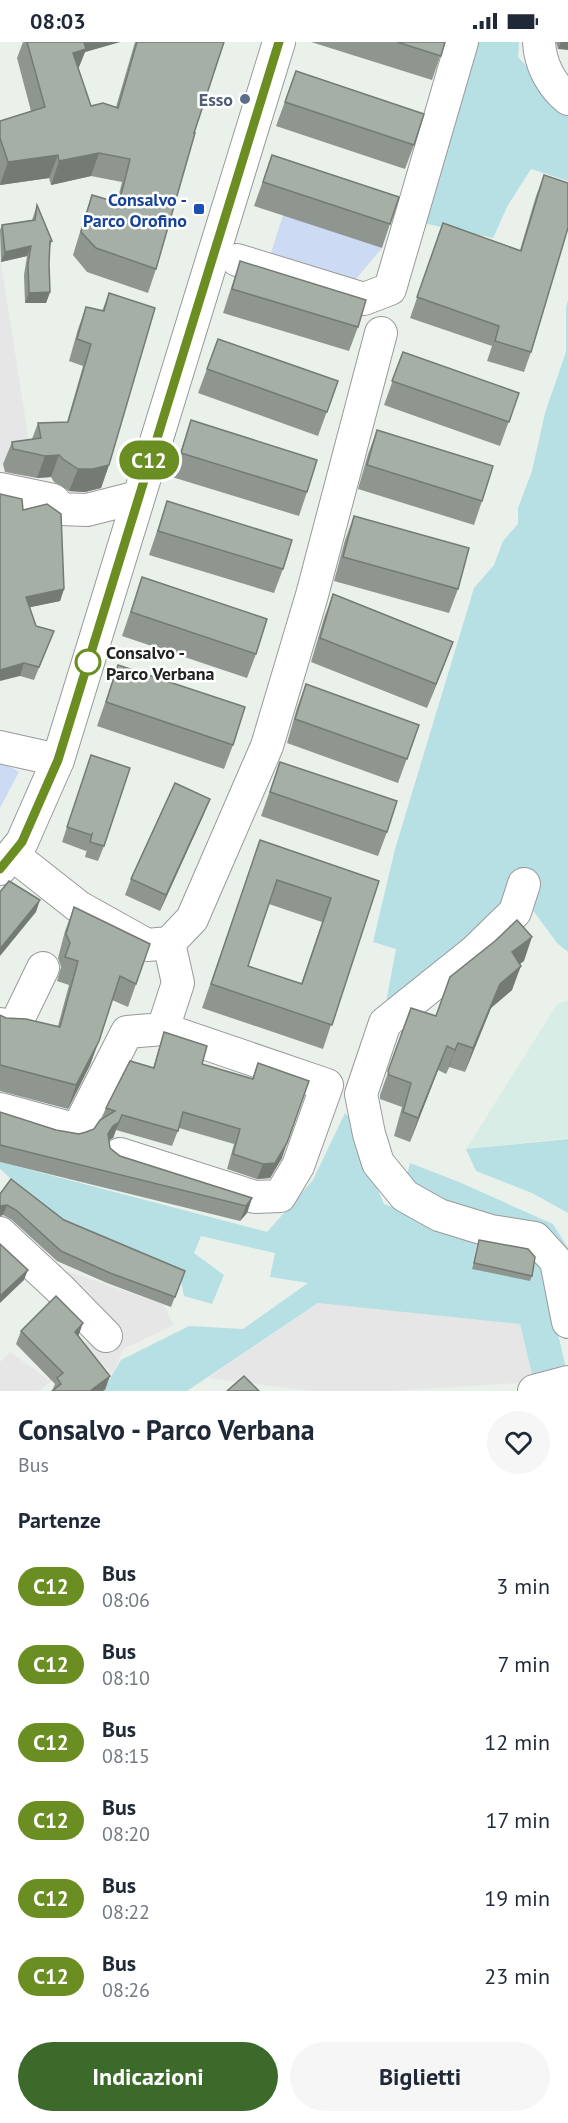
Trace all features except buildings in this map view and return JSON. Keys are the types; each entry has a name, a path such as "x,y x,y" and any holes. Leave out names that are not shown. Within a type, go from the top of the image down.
{"street":[{"path":"279,42 58,760 22,842 6,862 147,945 170,943 192,919 267,746 312,595 381,333"},
{"path":"237,260 364,298 390,289 462,42"},
{"path":"539,42 540,60 562,86"},
{"path":"0,489 52,492 61,509 87,510 138,496"},
{"path":"0,747 58,760"},
{"path":"524,884 515,912 475,951 385,1023 361,1094 369,1134 378,1163 405,1196 439,1215 491,1231 535,1238 556,1261 568,1322"},
{"path":"162,1029 178,983 170,943"},
{"path":"0,1024 15,1026 43,968"},
{"path":"0,1109 77,1131 128,1032 162,1029 327,1085 298,1166 280,1196 255,1197 120,1154"},
{"path":"0,1233 106,1336"},
{"path":"534,1391 568,1382"}],"green space":[{"path":"568,1001 568,1138 466,1149 558,1003"}],"shaded area":[{"path":"478,42 519,42 518,57 534,74 555,105 568,115 568,181 531,169 508,205 493,238 423,223"},
{"path":"283,215 382,248 355,280 270,256"},
{"path":"0,256 32,461 0,465"},
{"path":"568,300 568,952 557,943 529,905 383,1019 396,949 373,942 395,849 474,588 494,565 503,541 518,524 518,508 532,471 545,413 566,352"},
{"path":"0,761 19,772 0,808"},
{"path":"345,1113 360,1129 375,1183 384,1204 469,1235 477,1242 472,1268 535,1255 542,1263 567,1373 534,1382 318,1303 187,1391 105,1391 104,1389 121,1360 189,1326 243,1329 308,1283 270,1277 275,1253 201,1236 194,1253 224,1275 212,1304 184,1296 181,1281 56,1219 0,1169 0,1162 267,1232 313,1180"},
{"path":"568,1139 568,1213 532,1193 476,1171 466,1149"},
{"path":"410,1163 553,1224 568,1248 568,1273 526,1227 424,1194 406,1179"},
{"path":"43,1263 163,1304 174,1325 123,1349 113,1374 88,1351 39,1391 0,1391 0,1362 10,1352 49,1380 89,1338 34,1287"},
{"path":"318,1303 520,1324 534,1382 391,1391 311,1391 208,1378"}],"bus line":[{"name":"C12","path":"0,869 22,842 58,760 279,42"}],"place":[{"name":"Esso","path":"245,99"},
{"name":"Consalvo - Parco Orofino","path":"199,209"},
{"name":"Consalvo - Parco Verbana","path":"88,662"}]}
